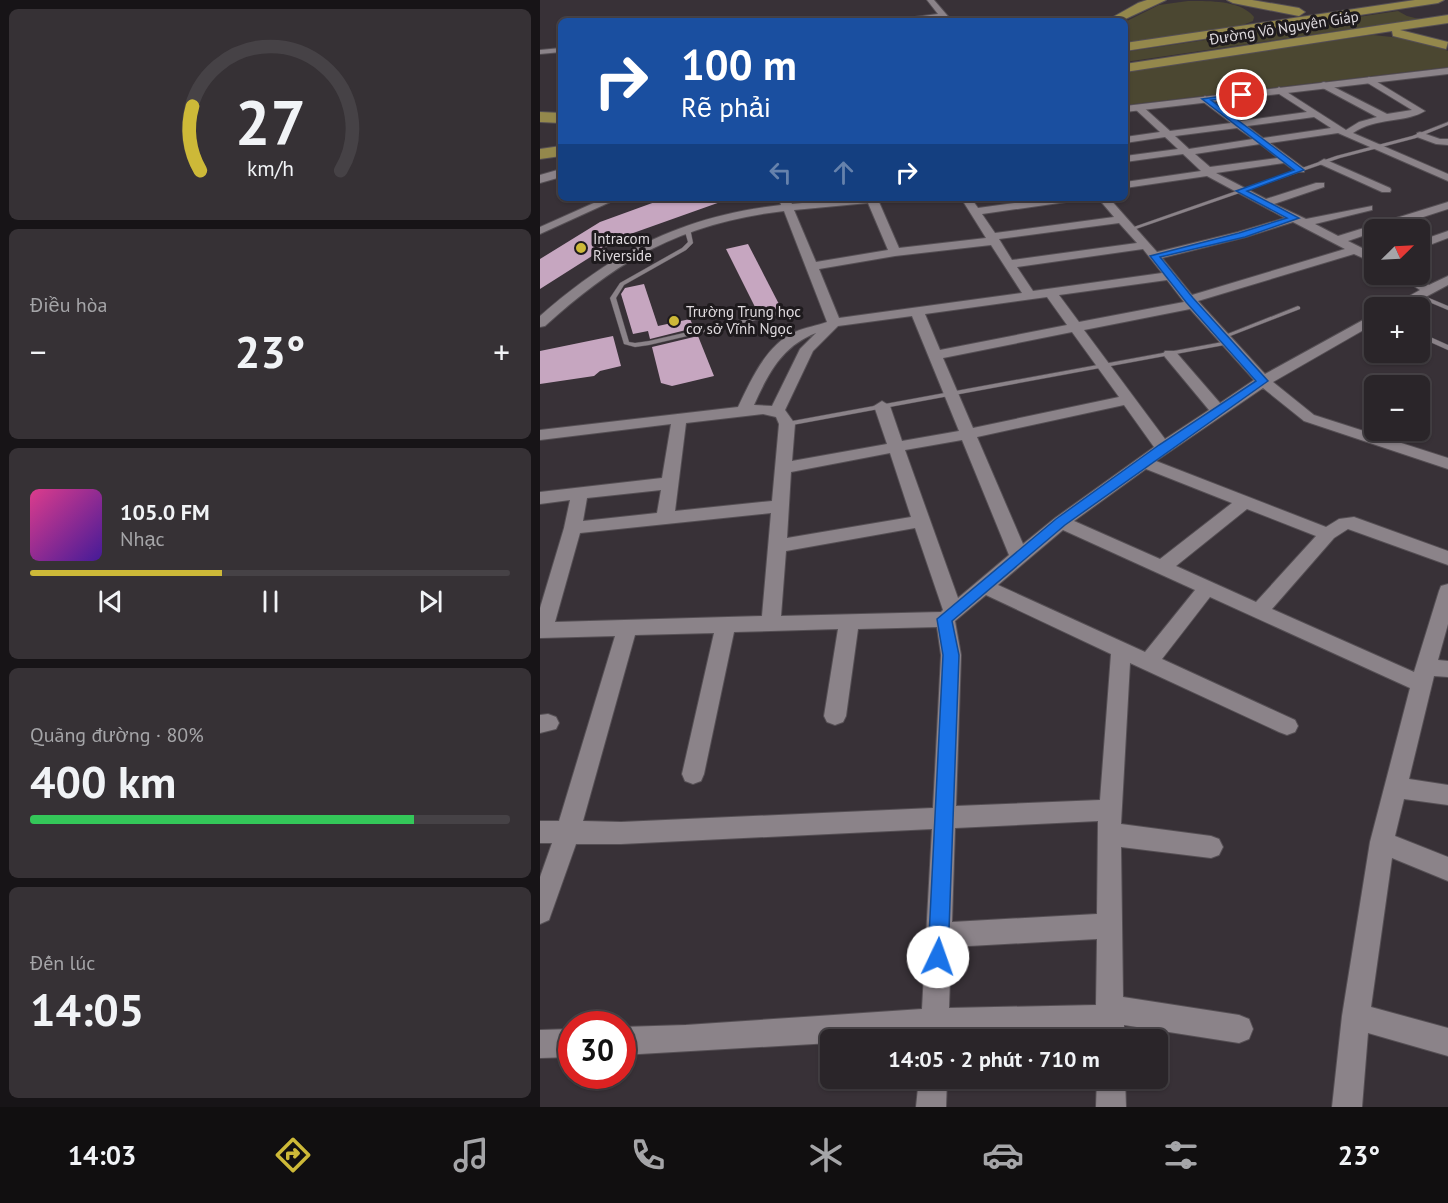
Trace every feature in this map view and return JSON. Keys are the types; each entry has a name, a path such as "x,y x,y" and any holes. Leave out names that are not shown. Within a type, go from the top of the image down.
{"highway":[{"path":"1118,18 1142,5 1160,0"},
{"path":"1191,37 1251,25 1258,18 1257,13 1252,9 1220,0"},
{"path":"1233,0 1289,11 1328,14 1391,7"},
{"name":"Đường Võ Nguyên Giáp","path":"1128,47 1438,0"},
{"path":"1447,46 1426,32 1424,28 1448,20"},
{"name":"Đường Võ Nguyên Giáp","path":"1128,68 1448,20"},
{"path":"1332,38 1388,32 1409,35 1447,46"},
{"path":"540,117 558,118"},
{"path":"540,153 558,150"}],"street":[{"path":"930,0 946,18"},
{"path":"540,52 558,51"},
{"path":"1128,109 1447,71"},
{"path":"1128,159 1343,132 1420,111 1370,80"},
{"path":"1324,85 1389,118"},
{"path":"1279,90 1343,132 1372,147 1448,178"},
{"path":"1205,99 1300,170"},
{"path":"1138,107 1208,172 1240,191 1364,253"},
{"path":"1128,140 1316,114"},
{"path":"1420,135 1439,142 1448,142"},
{"path":"1128,184 1286,160"},
{"path":"1324,162 1386,190"},
{"path":"540,179 558,174"},
{"path":"1265,203 1320,185"},
{"path":"540,231 607,201"},
{"path":"540,323 600,275 638,252 687,228 785,203 831,201"},
{"path":"878,201 895,252"},
{"path":"968,201 1030,296"},
{"path":"975,212 1052,201"},
{"path":"1107,201 1191,302 1263,381 1310,418 1448,464"},
{"path":"785,203 831,325"},
{"path":"1338,240 1448,205"},
{"path":"1009,264 1150,251 1242,235 1368,208"},
{"path":"810,267 895,252 1127,224"},
{"path":"1430,241 1448,234"},
{"path":"934,355 1076,329 1191,302 1357,249"},
{"path":"744,411 759,379 775,354 802,331 1170,276"},
{"path":"1413,297 1448,280"},
{"path":"1414,285 1422,292"},
{"path":"1051,293 1163,448"},
{"path":"917,312 1019,557"},
{"path":"580,493 573,528 542,630 849,622 949,616 1061,522 1163,448 1263,381 1364,324"},
{"path":"771,624 784,468 782,418 807,349 831,325"},
{"path":"1170,354 1218,411"},
{"path":"784,468 967,434 1128,400"},
{"path":"882,406 921,521 949,616 951,655 935,1029"},
{"path":"540,435 763,409 782,418"},
{"path":"665,518 679,420"},
{"path":"1144,462 1329,534"},
{"path":"540,498 670,483"},
{"path":"1163,567 1244,502"},
{"path":"573,528 781,506"},
{"path":"777,546 921,521"},
{"path":"1061,522 1259,611 1432,673"},
{"path":"1259,611 1329,534 1344,523 1354,523 1448,558"},
{"path":"985,587 1287,726"},
{"path":"1148,662 1207,588"},
{"path":"1347,1107 1356,1016 1382,842 1396,787 1432,673 1448,591"},
{"path":"835,716 849,622"},
{"path":"693,774 726,625"},
{"path":"540,911 568,832 628,626"},
{"path":"1110,1022 1109,834 1121,650"},
{"path":"1396,787 1448,795"},
{"path":"540,832 621,832 1110,810"},
{"path":"1109,834 1211,847"},
{"path":"1382,842 1448,869"},
{"path":"939,935 1110,927"},
{"path":"1356,1016 1448,1042"},
{"path":"974,1029 1110,1022 1239,1029"},
{"path":"636,1041 820,1035"},
{"path":"540,1044 558,1043"},
{"path":"931,1107 932,1089"},
{"path":"1111,1089 1111,1107"}],"lane":[{"path":"1127,224 1240,191 1372,147 1420,135 1448,123"},
{"path":"687,228 691,242 684,249 622,284 613,298 626,343 635,345 649,343 788,310"},
{"path":"1422,292 1448,308"},
{"path":"782,418 882,406 1170,354 1226,340 1298,308"},
{"path":"1430,339 1448,348"}],"shaded area":[{"path":"1188,1 1233,4 1248,11 1254,17 1253,21 1238,27 1128,44 1128,20 1159,5"},
{"path":"1398,11 1419,19 1128,62 1128,52"},
{"path":"1373,35 1420,40 1448,51 1448,67 1128,105 1128,71"}],"building":[{"name":"Intracom Riverside","path":"658,201 723,201 622,237 540,289 540,259 600,222"},
{"path":"748,244 781,308 758,313 726,249"},
{"path":"644,284 658,326 690,319 694,328 650,339 648,331 633,334 621,294 625,288"},
{"path":"613,336 621,366 600,371 594,376 540,384 540,351"},
{"path":"698,336 714,376 672,386 661,383 652,347"}],"place":[{"name":"Intracom Riverside","path":"581,248"},
{"name":"Trường Trung học cơ sở Vĩnh Ngọc","path":"674,321"}],"route":[{"path":"938,957 951,655 945,619 1061,522 1163,448 1263,381 1189,300 1154,256 1242,235 1295,218 1240,191 1300,170 1205,99 1242,95"}]}
